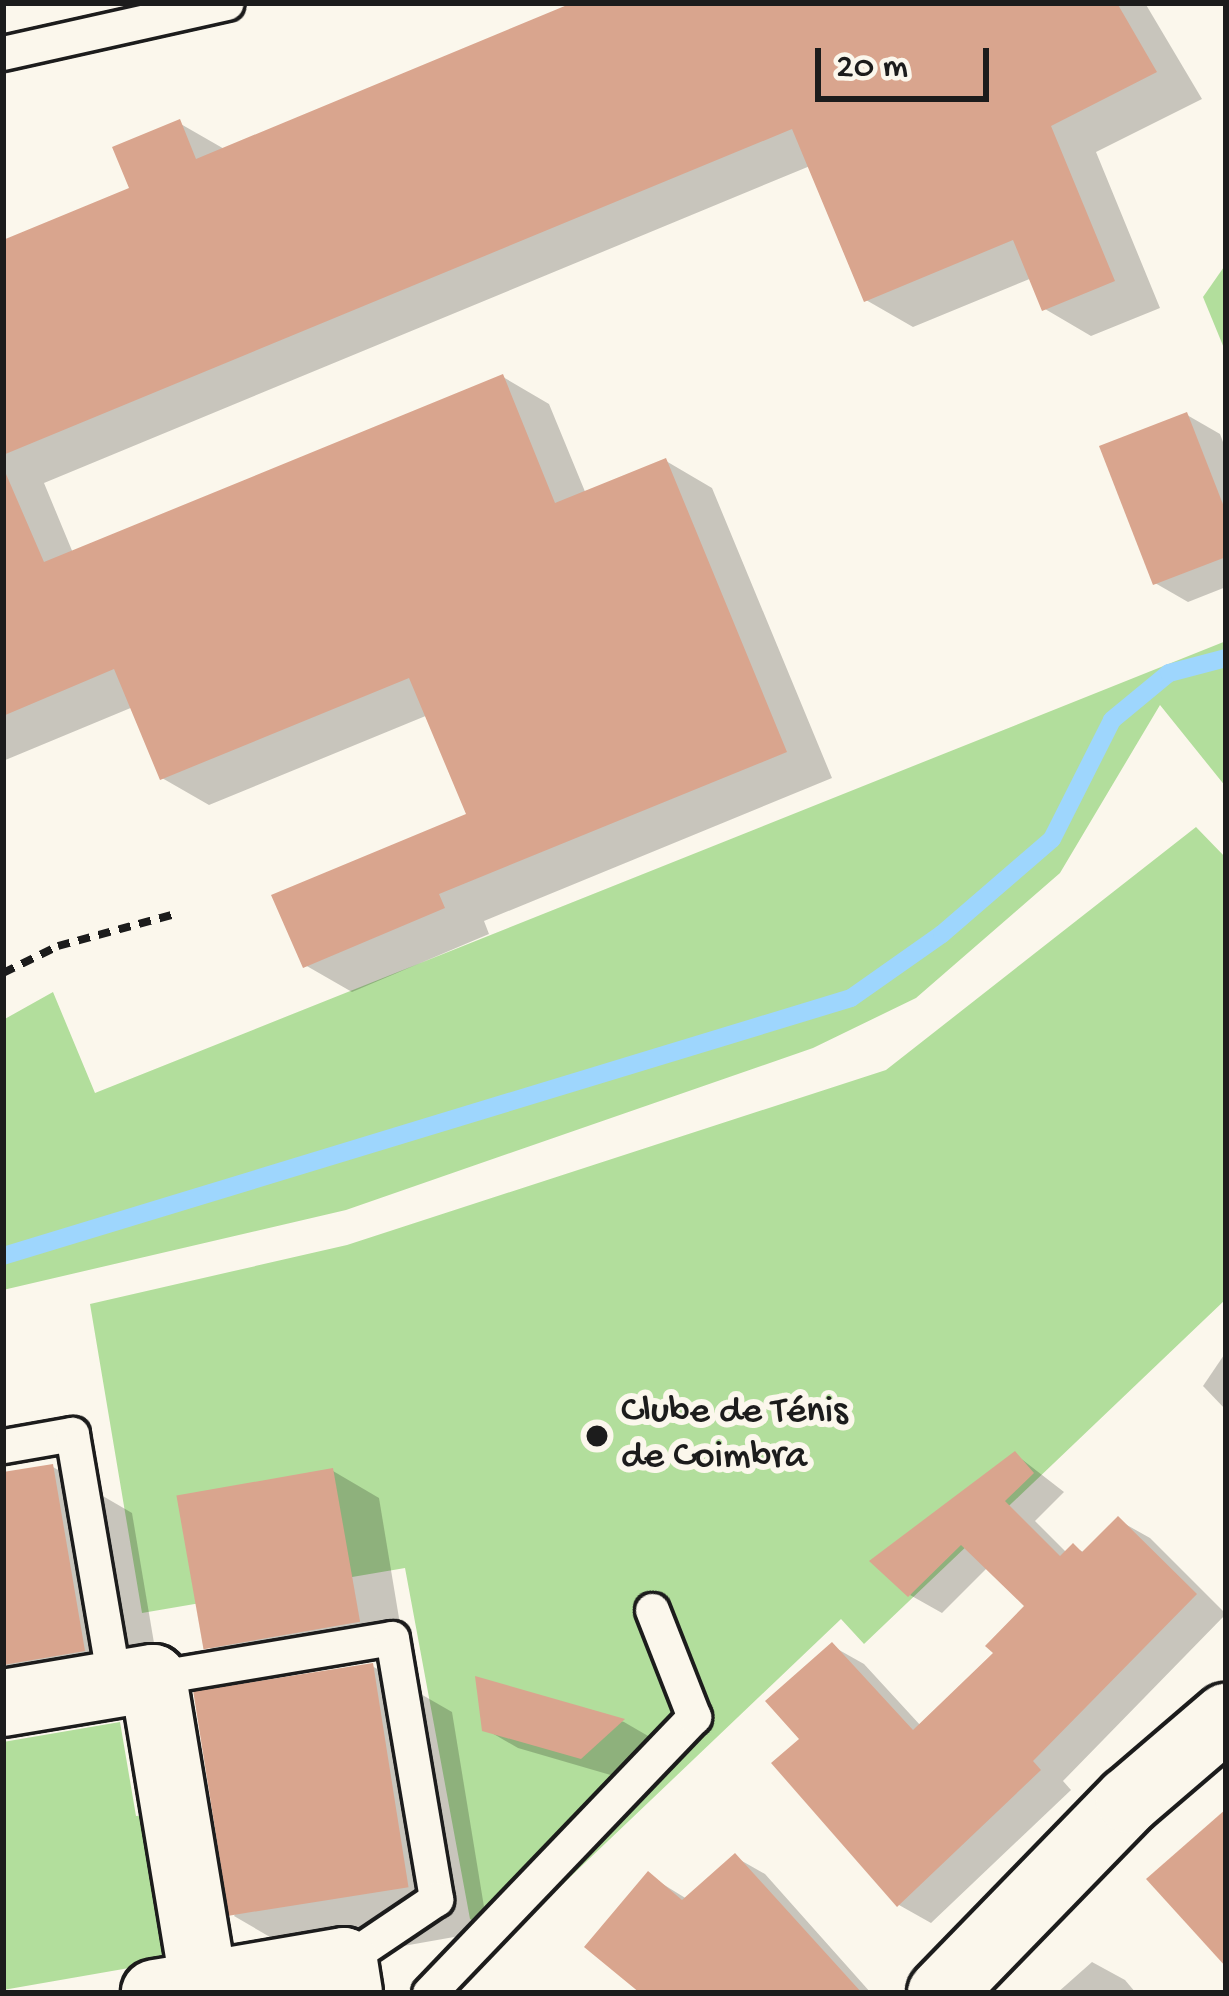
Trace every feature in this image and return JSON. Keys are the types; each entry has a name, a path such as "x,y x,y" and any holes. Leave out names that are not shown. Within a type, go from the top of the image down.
{"street":[{"path":"3,1703 134,1681 179,1989 346,1977"},
{"path":"941,1993 1129,1800 1226,1718"}],"lane":[{"path":"3,53 226,3"},
{"path":"3,1446 72,1434 134,1681 392,1638 436,1899 346,1977"},
{"path":"429,1993 694,1717 652,1610"}],"path":[{"path":"3,973 58,946 175,914"}],"green space":[{"path":"1226,264 1226,353 1203,297"},
{"path":"1226,641 1226,787 1160,705 1060,873 916,998 813,1048 346,1210 3,1290 3,1020 53,992 95,1093"},
{"name":"Clube de Ténis de Coimbra","path":"1196,827 1226,858 1226,1299 864,1644 841,1619 505,1939 470,1919 405,1568 142,1613 90,1304 347,1245 886,1070"},
{"path":"120,1722 136,1816 150,1815 175,1960 3,1990 3,1742"}],"building":[{"path":"572,3 1117,3 1157,72 1051,126 1115,281 1042,311 1013,240 864,302 792,129 3,455 3,240 129,188 112,147 180,119 196,159"},
{"path":"503,374 555,503 666,458 787,752 439,894 445,908 303,968 271,895 466,814 409,678 160,780 114,669 3,716 3,467 44,562"},
{"path":"1187,412 1226,512 1226,557 1153,585 1099,446"},
{"path":"1015,1451 1034,1473 1005,1501 1060,1556 1073,1543 1082,1552 1118,1516 1197,1594 1033,1761 1041,1770 897,1907 771,1763 799,1739 765,1701 832,1642 913,1730 993,1653 985,1646 1024,1606 961,1545 908,1597 869,1561"},
{"path":"53,1464 85,1651 3,1665 3,1472"},
{"path":"333,1468 360,1622 204,1649 176,1496"},
{"path":"373,1663 409,1887 229,1916 193,1691"},
{"path":"475,1676 625,1719 581,1759 482,1731"},
{"path":"1226,1809 1226,1967 1146,1879"},
{"path":"735,1853 862,1993 640,1993 584,1947 648,1871 682,1900"}],"waterway":[{"path":"3,1256 851,998 942,934 1052,839 1112,720 1169,673 1226,658"}],"place":[{"name":"Clube de Ténis de Coimbra","path":"597,1436"}]}
